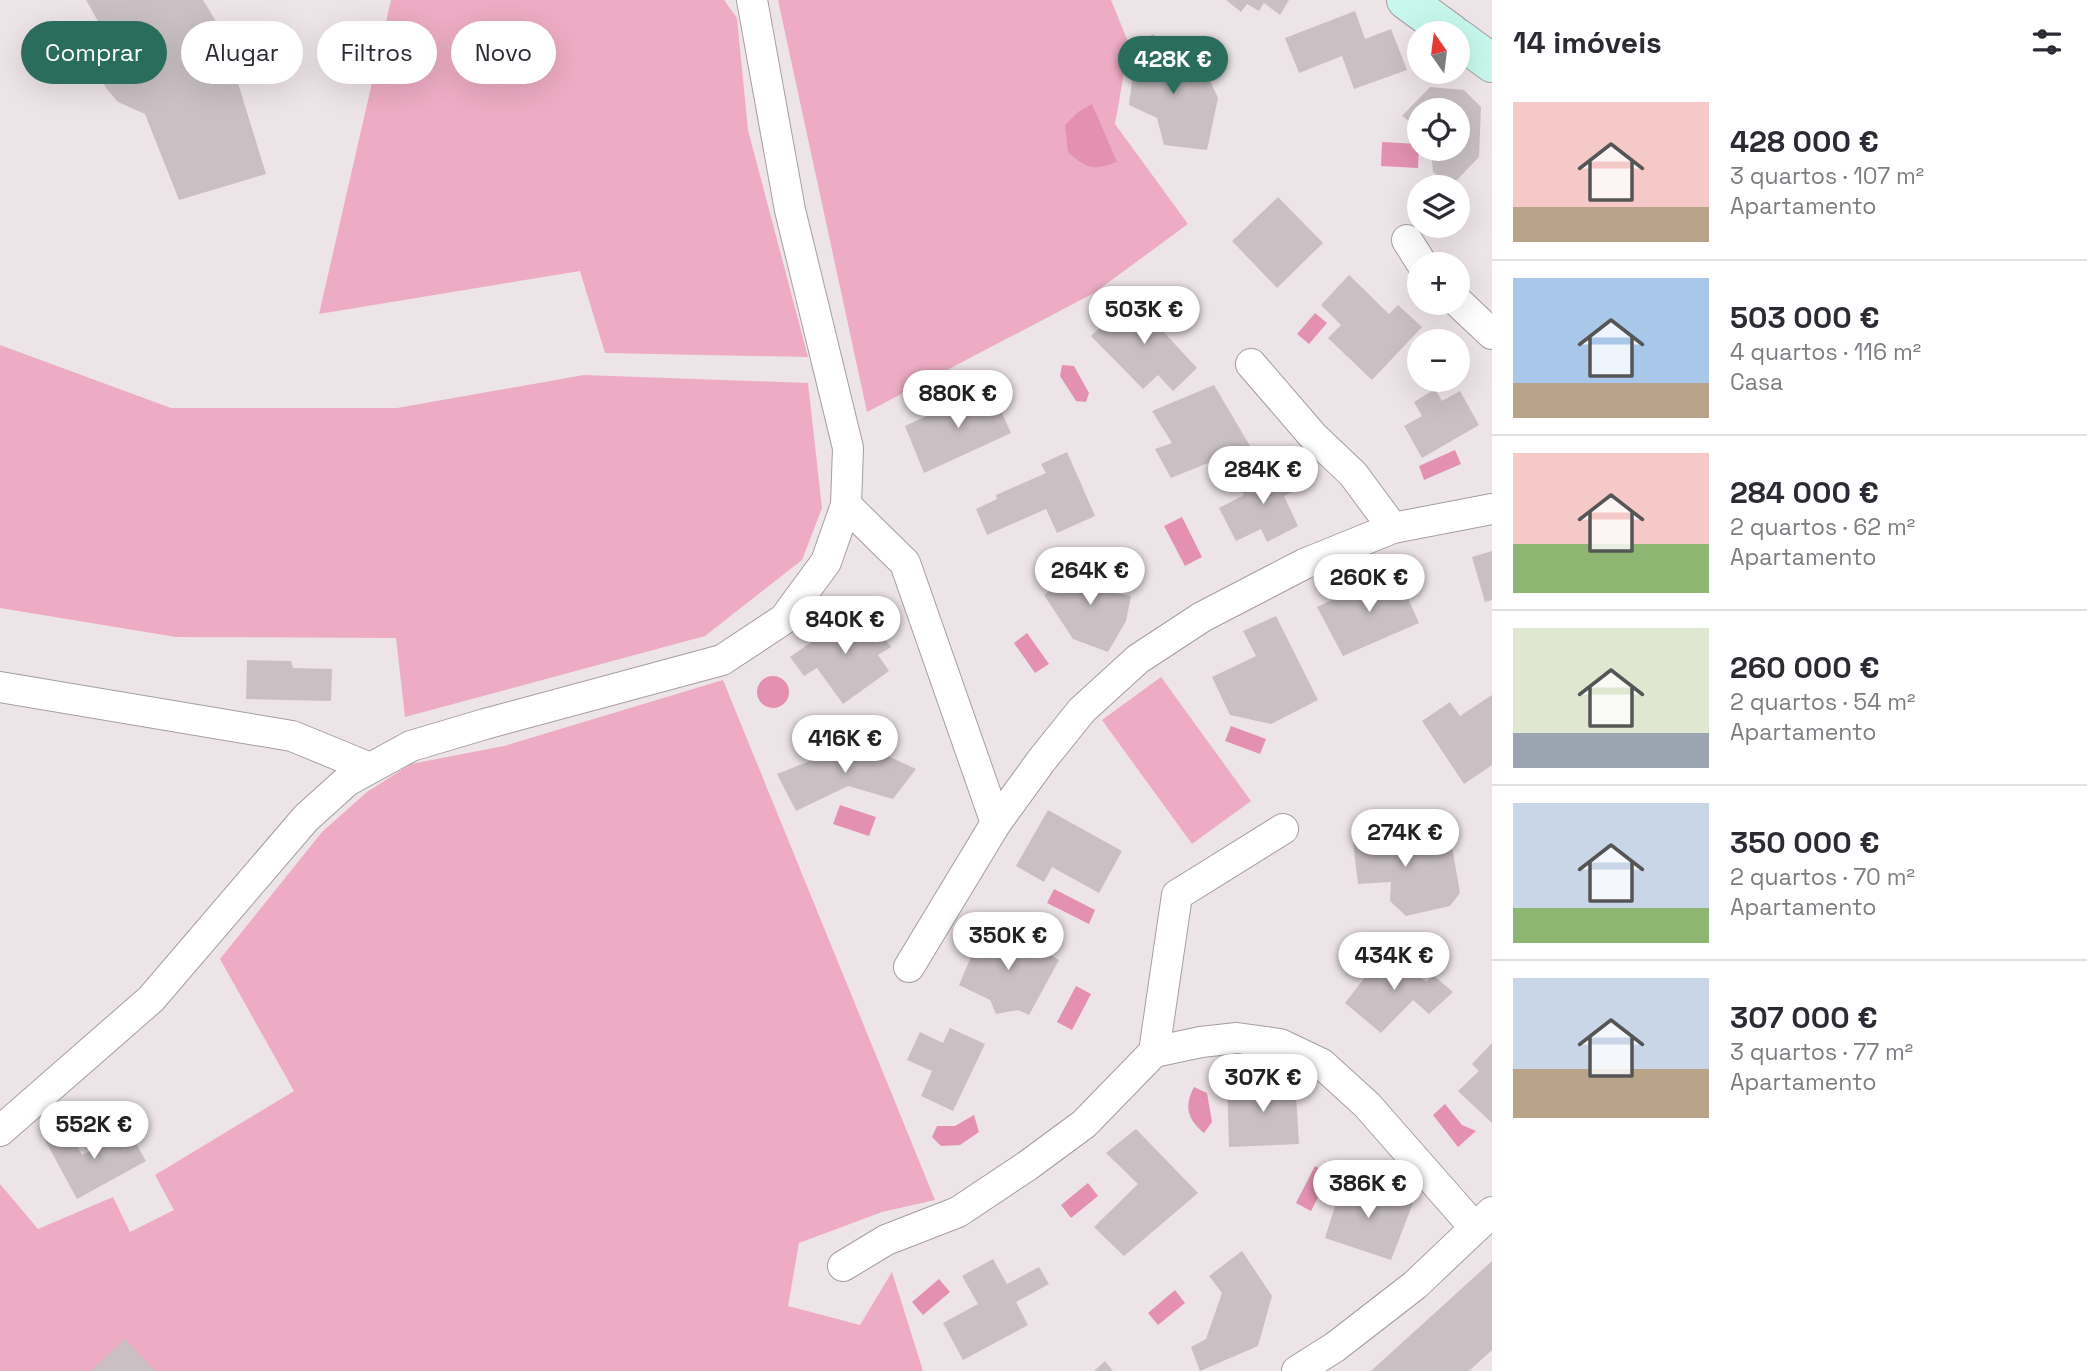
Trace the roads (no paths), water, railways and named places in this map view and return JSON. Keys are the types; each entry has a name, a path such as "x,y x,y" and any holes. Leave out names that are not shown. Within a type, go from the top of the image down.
{"street":[{"path":"0,1131 151,999 306,818 347,781 411,746 722,660 784,619 826,562 846,505 848,448 790,210 752,0"},
{"path":"1406,0 1435,21"},
{"path":"1470,47 1492,63"},
{"path":"1470,313 1492,334"},
{"path":"1251,364 1313,436 1353,474 1393,528"},
{"path":"846,505 905,563 996,823"},
{"path":"909,967 996,823 1041,761 1082,710 1138,659 1202,617 1304,564 1393,528 1492,509"},
{"path":"0,687 292,736 370,768"},
{"path":"1154,1052 1178,895 1283,829"},
{"path":"843,1266 886,1240 957,1213 1027,1166 1084,1124 1154,1052 1200,1042 1237,1038 1280,1044 1322,1064 1483,1220 1415,1285 1335,1347 1297,1371"}]}
